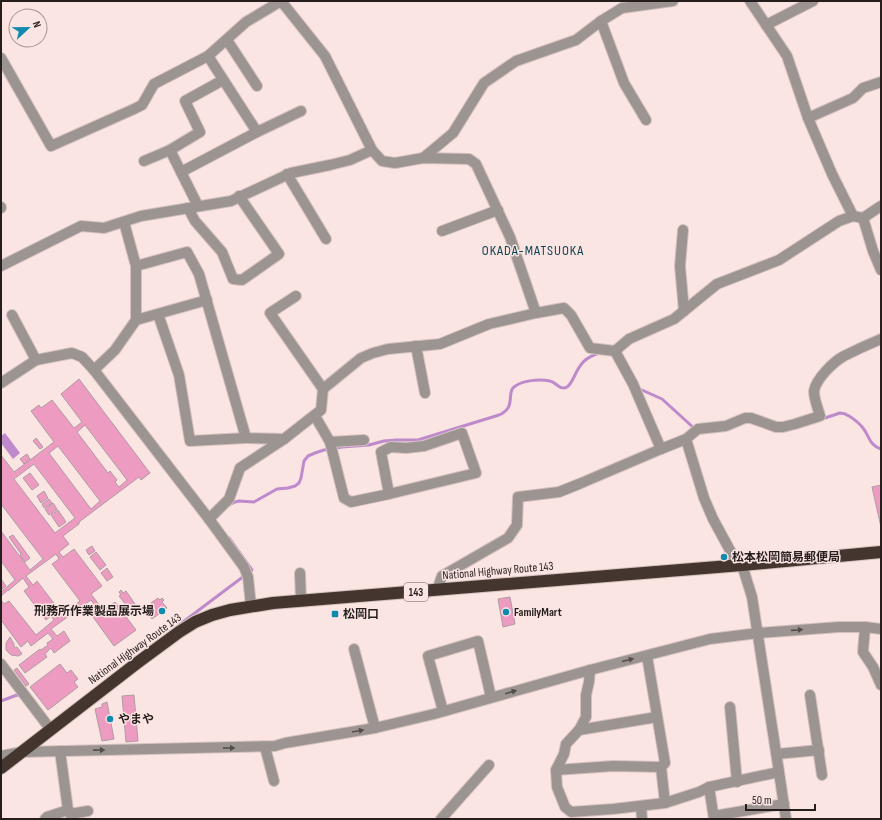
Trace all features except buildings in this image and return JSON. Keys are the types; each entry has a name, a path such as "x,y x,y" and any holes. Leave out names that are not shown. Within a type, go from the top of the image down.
{"highway":[{"name":"National Highway Route 143","path":"1,768 137,663 184,629 195,622 230,610 273,603 881,552"}],"street":[{"path":"1,58 51,146 142,105 154,84 208,56 246,22 281,1 325,56 372,150 382,161 394,163 423,158 469,159 476,164 510,237 536,313"},
{"path":"423,158 452,133 484,83 516,61 576,40 601,21 622,8 673,1"},
{"path":"750,1 786,56 808,118 832,174 858,217 881,270"},
{"path":"766,25 813,1"},
{"path":"601,21 624,83 646,120"},
{"path":"227,40 257,86"},
{"path":"208,56 257,132"},
{"path":"144,161 170,150 200,132 185,101 223,80"},
{"path":"808,118 853,98 863,88 881,82"},
{"path":"181,172 257,132 301,111"},
{"path":"170,150 181,172 193,207 195,221 222,252 233,279 242,280 279,254 239,196"},
{"path":"1,266 81,226 104,228 141,216 231,201 287,174 350,160 372,150"},
{"path":"287,174 326,239"},
{"path":"323,389 361,358 372,353 388,349 440,344 489,324 564,308 571,314 590,348 615,351 629,339 674,319 717,284 779,260 839,221 858,217 881,206"},
{"path":"442,231 498,210"},
{"path":"94,370 115,350 136,320 136,266 124,222"},
{"path":"683,230 680,266 684,311"},
{"path":"136,266 187,252 199,274 246,438"},
{"path":"209,519 228,499 240,468 284,439 321,410 323,389 270,313 296,296"},
{"path":"136,320 207,300"},
{"path":"158,314 179,375 190,441 246,438 284,439"},
{"path":"12,315 36,360"},
{"path":"437,590 442,576 508,538 517,525 518,497 559,492 686,440 697,430 726,426 745,418 751,418 776,427 783,427 820,416 815,401 814,392 821,377 842,357 881,339"},
{"path":"416,346 425,393"},
{"path":"615,351 633,384 661,449"},
{"path":"1,383 36,360 72,353 82,357 94,370 209,519 246,572 251,606"},
{"path":"315,416 331,446 344,498 351,502 389,494 476,473 462,433 424,446 406,448 392,447 381,452 389,494"},
{"path":"331,446 364,440"},
{"path":"686,440 704,498 713,519 740,565 752,597 786,819"},
{"path":"300,573 301,601"},
{"path":"1,756 22,752 275,746 375,728 710,639 758,633 839,627 865,627 881,629"},
{"path":"865,627 863,652 873,667 881,685"},
{"path":"443,711 428,656 478,640 491,698"},
{"path":"354,649 375,728"},
{"path":"647,656 665,762 661,767 665,803"},
{"path":"1,664 51,730"},
{"path":"590,670 586,695 586,717 579,730 566,744 564,754 556,770 557,787 565,807 571,812 665,803 700,792 709,787 779,772"},
{"path":"810,695 822,776"},
{"path":"730,707 737,782"},
{"path":"579,730 657,717"},
{"path":"266,747 274,781"},
{"path":"777,754 819,750"},
{"path":"60,751 68,810 70,814 88,811"},
{"path":"442,819 489,765"},
{"path":"556,770 613,766 661,767"},
{"path":"709,787 714,817 784,804"},
{"path":"642,806 642,819"},
{"path":"45,819 68,810"}],"shaded area":[{"path":"5,433 20,453 13,459 1,443 1,436"}],"waterway":[{"path":"229,505 239,501 254,502 277,489 295,486 299,483 301,478 304,461 308,456 315,453 324,450 369,445 384,441 418,440 499,415 508,408 511,393 514,387 526,381 546,380 565,388 571,383 578,368 587,359 600,353"},
{"path":"642,390 662,399 695,429"},
{"path":"822,419 840,413 846,414 860,424 872,443 881,449"},
{"path":"179,625 252,570 229,538"},
{"path":"1,701 17,695 21,696"}],"place":[{"name":"松本松岡簡易郵便局","path":"724,557"},
{"name":"刑務所作業製品展示場","path":"162,611"},
{"name":"FamilyMart","path":"506,612"},
{"name":"松岡口","path":"335,614"},
{"name":"やまや","path":"110,719"}],"district":[{"name":"OKADA-MATSUOKA","path":"533,250"}]}
